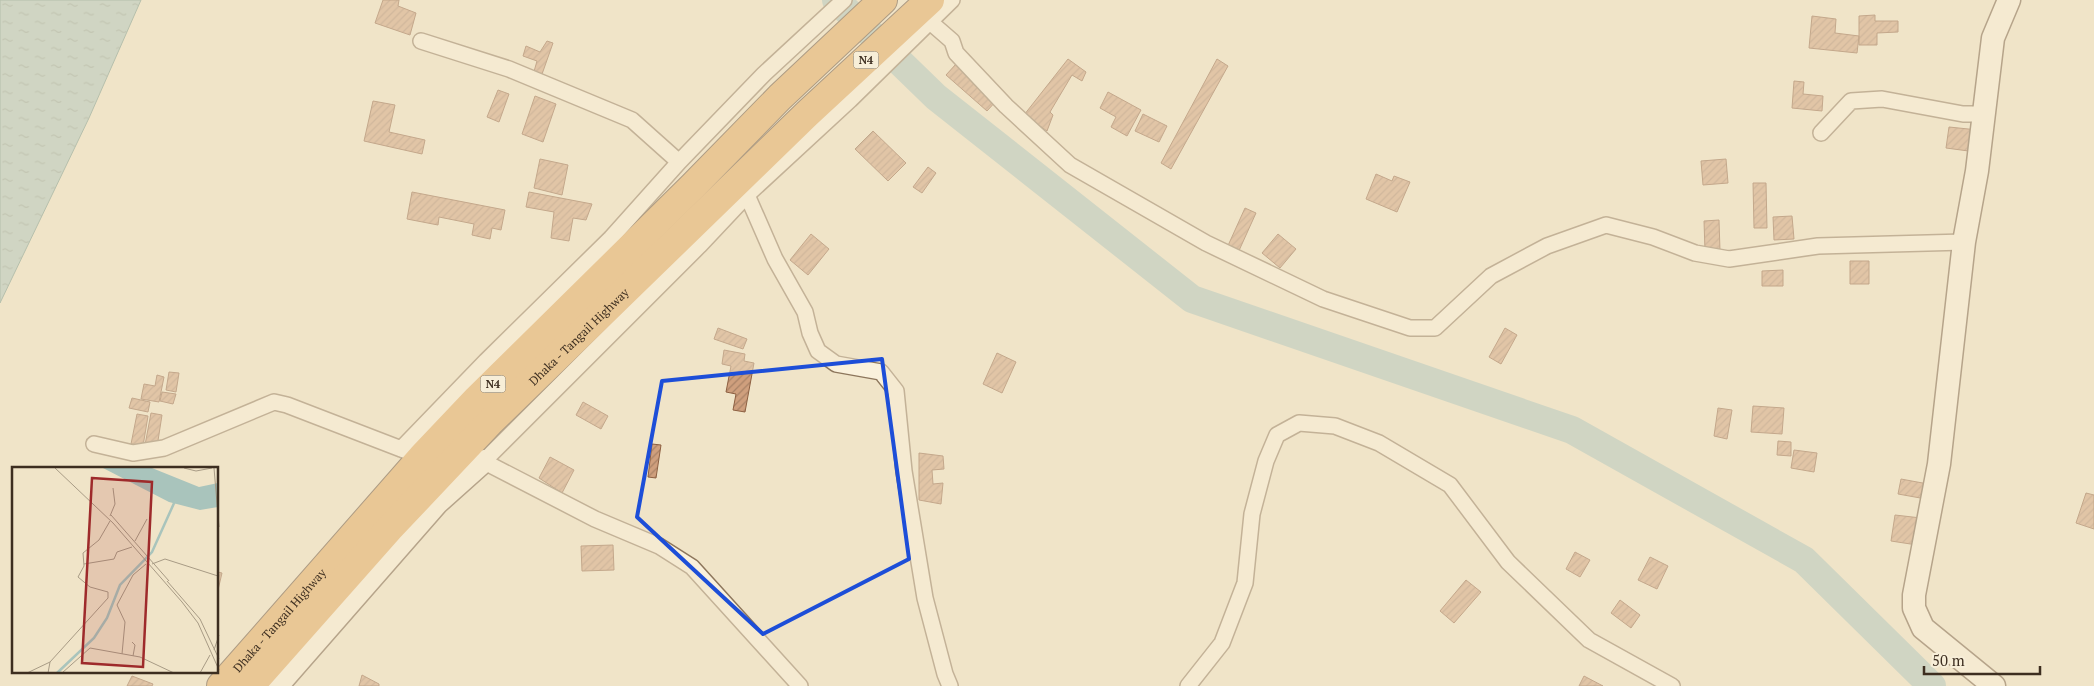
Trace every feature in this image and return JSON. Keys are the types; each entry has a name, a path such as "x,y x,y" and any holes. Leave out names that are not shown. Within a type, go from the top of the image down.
{"highway":[{"name":"Dhaka - Tangail Highway","path":"221,686 411,453 477,399 687,193 780,97 883,0"},
{"name":"Dhaka - Tangail Highway","path":"250,686 389,529 474,456 615,299 807,114 928,9"}],"street":[{"path":"94,444 133,453 164,448 274,402 287,405 411,453 486,361 611,238 679,162 764,74 844,0"},
{"path":"277,686 437,503 474,456 699,246 747,196 850,100 928,9 952,0"},
{"path":"1994,686 1923,628 1914,608 1914,595 1939,464 1964,242 1977,171 1993,38 2009,0"},
{"path":"928,9 952,41 956,53 1006,106 1070,165 1206,243 1323,299 1410,328 1435,328 1491,276 1548,246 1606,225 1653,238 1695,253 1729,259 1818,246 1964,242"},
{"path":"421,41 509,69 632,120 679,162"},
{"path":"1821,134 1851,101 1882,99 1963,114 1984,114"},
{"path":"747,196 775,259 805,312 810,333 818,351 836,364 881,372 896,391 904,471 925,598 944,674 950,686"},
{"path":"1188,686 1222,643 1245,583 1252,514 1266,461 1277,435 1299,423 1335,426 1379,443 1450,485 1508,562 1588,640 1672,686"},
{"path":"474,456 595,519 659,546 692,567 800,686"}],"highlighted area":[{"path":"882,359 909,559 763,634 637,517 662,381"}],"water":[{"path":"0,0 141,0 89,118 0,303"}],"building":[{"path":"383,0 399,0 398,6 416,13 410,35 375,23"},
{"path":"1875,15 1875,21 1898,21 1898,32 1877,33 1877,45 1859,45 1859,16"},
{"path":"1812,16 1836,19 1835,33 1859,36 1857,53 1809,48"},
{"path":"547,41 553,43 541,77 533,75 537,61 523,56 526,46 540,52"},
{"path":"1068,59 1086,72 1082,81 1072,75 1050,112 1053,115 1047,131 1024,115"},
{"path":"1217,59 1228,66 1171,169 1161,163"},
{"path":"956,64 997,100 987,111 946,75"},
{"path":"1794,81 1804,82 1803,94 1823,96 1822,111 1792,108"},
{"path":"498,90 509,94 499,122 487,117"},
{"path":"1108,92 1141,110 1127,136 1111,127 1116,117 1100,108"},
{"path":"535,96 556,104 543,142 522,134"},
{"path":"373,101 395,105 389,132 425,140 422,154 364,141"},
{"path":"1143,114 1167,126 1159,142 1135,131"},
{"path":"1949,127 1978,130 1976,152 1946,148"},
{"path":"873,131 906,163 888,181 855,149"},
{"path":"540,159 568,165 562,195 534,188"},
{"path":"1726,159 1728,183 1703,185 1701,161"},
{"path":"928,167 936,173 922,193 913,187"},
{"path":"1376,174 1392,181 1394,176 1410,182 1397,212 1366,199"},
{"path":"1753,183 1766,183 1767,228 1754,228"},
{"path":"412,192 505,210 501,230 492,228 490,239 472,235 474,224 439,217 438,225 407,219"},
{"path":"529,192 592,204 586,220 573,218 569,241 551,238 554,212 526,207"},
{"path":"1245,208 1256,213 1237,255 1226,250"},
{"path":"1792,216 1794,239 1774,240 1773,217"},
{"path":"1719,220 1720,251 1705,251 1704,221"},
{"path":"811,234 829,249 808,275 790,260"},
{"path":"1278,234 1296,249 1280,268 1262,253"},
{"path":"1850,261 1869,261 1869,284 1850,284"},
{"path":"1783,270 1783,286 1762,286 1762,271"},
{"path":"718,328 747,339 743,349 714,339"},
{"path":"1505,328 1517,335 1501,364 1489,357"},
{"path":"724,350 745,354 744,361 754,363 745,412 733,410 736,394 726,392 731,366 722,364"},
{"path":"997,353 1016,362 1002,393 983,384"},
{"path":"169,372 179,373 176,392 166,390"},
{"path":"157,375 164,377 159,402 141,399 144,384 155,386"},
{"path":"162,392 176,394 173,404 160,401"},
{"path":"132,398 150,402 148,412 129,408"},
{"path":"583,402 608,416 601,429 576,415"},
{"path":"1753,406 1784,408 1782,434 1751,432"},
{"path":"1718,408 1732,410 1727,439 1714,436"},
{"path":"151,413 162,415 157,447 145,445"},
{"path":"137,414 148,416 143,446 131,444"},
{"path":"1778,441 1791,442 1791,456 1777,455"},
{"path":"652,444 661,445 656,478 648,477"},
{"path":"1794,450 1817,453 1814,472 1791,468"},
{"path":"919,453 943,456 944,469 932,470 933,484 943,483 941,504 919,500"},
{"path":"550,457 574,470 562,493 539,478"},
{"path":"1901,479 1928,484 1926,499 1898,494"},
{"path":"2086,493 2094,495 2094,529 2076,523"},
{"path":"1895,515 1921,518 1917,545 1891,541"},
{"path":"613,545 614,570 582,571 581,546"},
{"path":"1575,552 1590,560 1580,577 1566,569"},
{"path":"1650,557 1668,566 1657,589 1638,580"},
{"path":"219,572 222,573 219,586"},
{"path":"1466,580 1481,592 1454,623 1440,611"},
{"path":"1620,600 1640,615 1631,628 1611,613"},
{"path":"362,675 379,684 379,686 359,686"},
{"path":"132,676 153,684 152,686 127,686"},
{"path":"1584,676 1603,686 1579,686"}],"waterway":[{"path":"836,0 936,97 1192,299 1572,430 1804,560 1932,686"}]}
